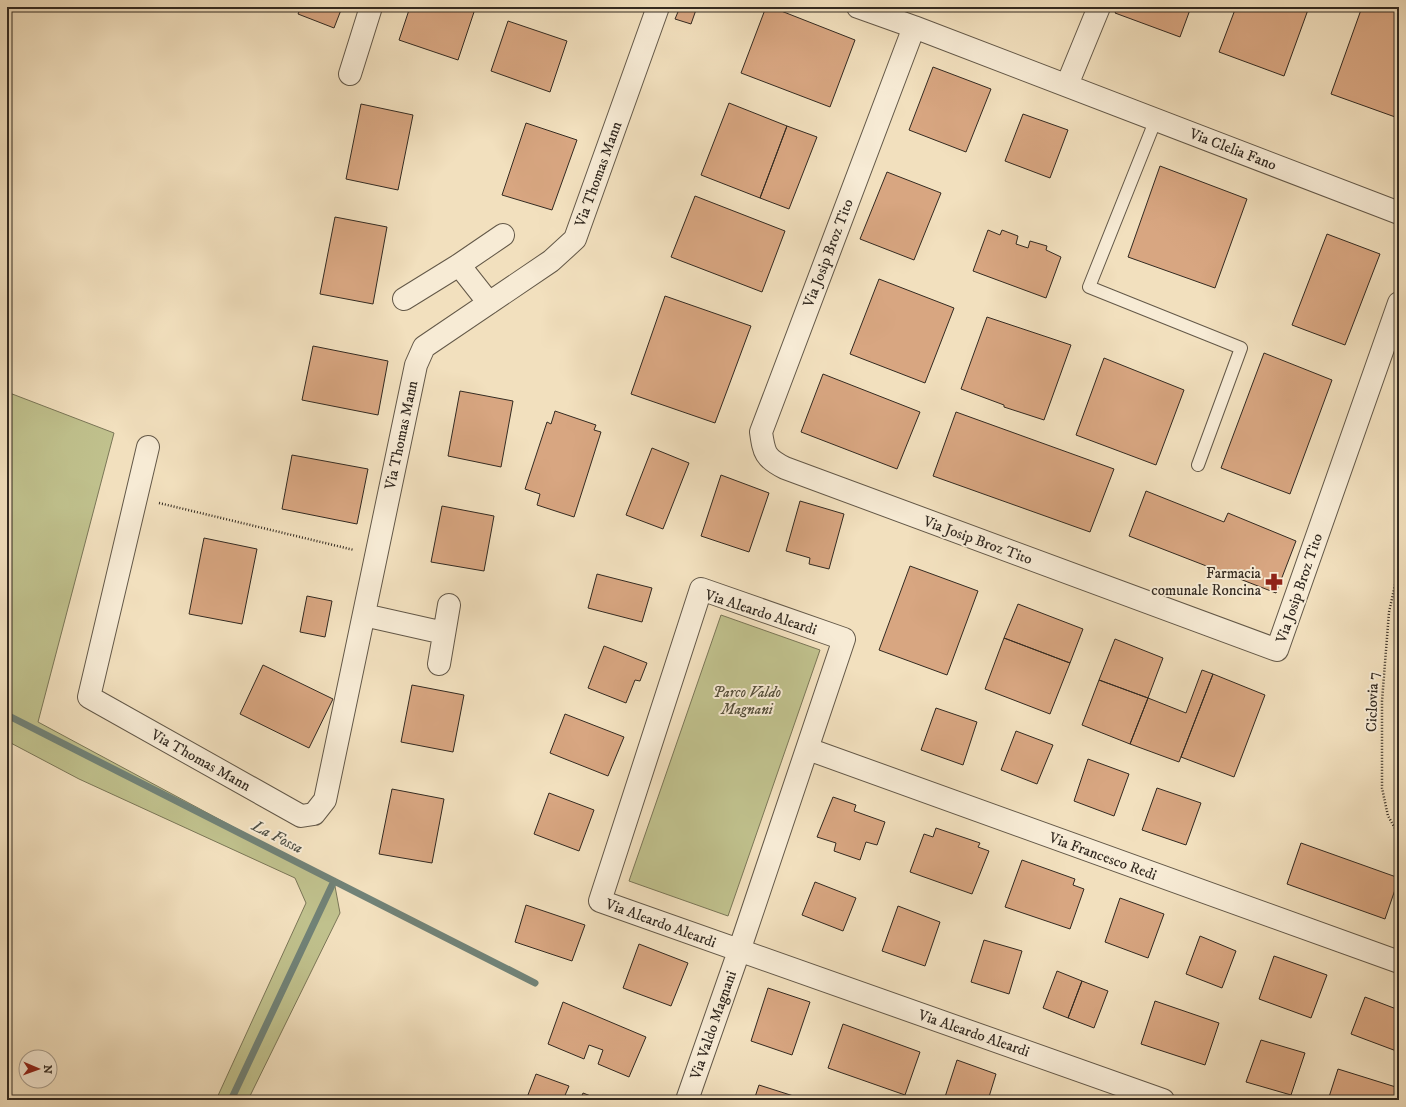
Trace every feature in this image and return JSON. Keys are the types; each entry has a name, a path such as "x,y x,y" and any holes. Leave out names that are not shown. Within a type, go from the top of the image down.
{"street":[{"path":"350,74 371,7"},
{"name":"Via Thomas Mann","path":"148,447 89,697 301,816 314,814 324,800 416,365 424,347 551,261 575,239 657,7"},
{"path":"1067,85 1099,7"},
{"name":"Via Clelia Fano","path":"861,8 1399,212"},
{"name":"Via Josip Broz Tito","path":"914,27 761,432 763,449 771,461 785,468 1277,650 1399,303"},
{"path":"404,299 459,265 503,235"},
{"path":"459,265 489,303"},
{"name":"Via Aleardo Aleardi","path":"739,950 844,639 701,589 600,901 1163,1100"},
{"path":"439,664 449,605"},
{"path":"364,615 444,633"},
{"name":"Via Francesco Redi","path":"808,749 1399,962"},
{"name":"Via Valdo Magnani","path":"686,1100 739,950"}],"lane":[{"path":"1156,119 1089,287 1241,348 1198,465"}],"path":[{"path":"136,497 376,555"},
{"name":"Ciclovia 7","path":"1399,567 1389,612 1382,701 1382,788 1388,816 1399,835"}],"green space":[{"path":"7,392 114,433 38,722 334,881 340,913 248,1100 216,1100 306,903 295,878 79,779 7,741"},
{"name":"Parco Valdo Magnani","path":"721,615 820,650 728,916 629,881"}],"building":[{"path":"301,7 336,7 341,10 334,28 298,14"},
{"path":"410,7 467,7 475,9 458,60 399,40"},
{"path":"680,7 697,7 691,24 675,19"},
{"path":"766,7 771,7 855,40 830,107 741,73"},
{"path":"1118,7 1191,7 1180,37 1115,13"},
{"path":"1236,7 1309,7 1284,76 1219,52"},
{"path":"1362,7 1399,7 1398,118 1331,94"},
{"path":"508,21 567,41 550,92 491,71"},
{"path":"933,67 991,89 966,152 909,130"},
{"path":"729,103 787,126 760,198 701,175"},
{"path":"361,104 413,115 398,190 346,179"},
{"path":"1023,114 1068,130 1050,178 1005,161"},
{"path":"526,123 577,140 552,210 502,195"},
{"path":"787,126 817,137 789,209 760,198"},
{"path":"1160,166 1247,199 1215,288 1128,257"},
{"path":"887,172 941,193 914,260 860,239"},
{"path":"695,196 785,231 762,292 671,257"},
{"path":"335,217 387,227 373,304 320,294"},
{"path":"988,230 1000,235 1002,230 1018,236 1016,244 1028,248 1030,241 1047,246 1046,250 1061,257 1046,298 973,271"},
{"path":"1327,234 1380,254 1345,345 1292,325"},
{"path":"879,279 954,308 925,383 850,354"},
{"path":"665,296 751,326 715,423 631,394"},
{"path":"987,317 1071,345 1044,420 1004,407 1004,405 961,389"},
{"path":"313,346 388,361 378,415 302,400"},
{"path":"1264,353 1332,380 1290,494 1221,468"},
{"path":"1104,358 1184,390 1156,465 1076,435"},
{"path":"823,374 920,412 897,469 801,432"},
{"path":"460,391 513,401 501,467 448,456"},
{"path":"555,411 596,425 594,430 601,432 574,517 537,505 540,494 525,489 547,422 551,424"},
{"path":"956,412 1114,469 1090,532 933,476"},
{"path":"652,448 689,463 663,529 626,515"},
{"path":"292,455 368,469 357,524 282,509"},
{"path":"721,475 769,493 749,552 701,536"},
{"path":"1146,491 1224,522 1228,513 1296,541 1276,593 1129,536"},
{"path":"800,501 844,514 829,569 809,564 810,558 786,551"},
{"path":"442,506 494,516 484,571 431,562"},
{"path":"204,538 257,549 242,624 189,614"},
{"path":"910,566 978,591 947,675 879,650"},
{"path":"597,574 652,588 642,622 588,608"},
{"path":"307,596 332,601 325,637 300,632"},
{"path":"1018,604 1083,629 1070,663 1004,638"},
{"path":"1004,638 1070,663 1050,714 985,689"},
{"path":"1115,639 1163,658 1148,698 1099,680"},
{"path":"604,646 647,663 640,681 635,680 626,703 588,688"},
{"path":"263,665 333,699 309,748 240,714"},
{"path":"1202,670 1213,674 1179,762 1130,744 1148,698 1186,713"},
{"path":"1213,674 1265,695 1234,777 1181,757"},
{"path":"1099,680 1148,698 1130,744 1082,725"},
{"path":"412,685 464,695 453,752 401,742"},
{"path":"936,708 977,722 963,765 921,750"},
{"path":"565,714 624,737 608,776 550,753"},
{"path":"1016,731 1053,745 1037,784 1001,770"},
{"path":"1088,759 1129,774 1114,816 1074,801"},
{"path":"1157,788 1201,803 1186,845 1142,830"},
{"path":"392,789 444,799 432,863 379,854"},
{"path":"549,793 594,810 579,851 534,834"},
{"path":"833,797 856,805 854,811 885,822 877,845 866,842 860,860 834,851 836,843 817,837"},
{"path":"936,828 980,843 978,847 989,851 972,894 910,872 924,834 933,837"},
{"path":"1301,843 1399,878 1385,919 1287,884"},
{"path":"1022,860 1075,879 1073,885 1084,889 1070,929 1005,907"},
{"path":"815,882 856,898 843,931 802,915"},
{"path":"1120,898 1164,914 1148,958 1105,942"},
{"path":"526,905 585,925 572,961 515,942"},
{"path":"898,906 940,922 925,966 882,951"},
{"path":"1200,936 1236,951 1222,988 1186,974"},
{"path":"984,940 1022,951 1009,994 971,982"},
{"path":"639,944 688,963 671,1006 623,988"},
{"path":"1274,956 1327,975 1311,1018 1259,999"},
{"path":"1057,971 1082,981 1068,1018 1043,1008"},
{"path":"1082,981 1108,991 1094,1028 1068,1018"},
{"path":"768,988 810,1002 792,1055 751,1041"},
{"path":"1365,997 1399,1010 1399,1052 1351,1034"},
{"path":"1155,1001 1219,1023 1205,1065 1141,1044"},
{"path":"563,1002 646,1037 629,1077 598,1064 603,1050 589,1045 584,1059 548,1044"},
{"path":"843,1024 920,1052 905,1095 828,1068"},
{"path":"1261,1040 1305,1053 1291,1095 1246,1082"},
{"path":"957,1060 996,1074 988,1100 944,1100"},
{"path":"1338,1069 1399,1088 1399,1100 1328,1100"},
{"path":"536,1074 569,1086 563,1100 526,1100"},
{"path":"759,1085 806,1100 754,1100"},
{"path":"583,1093 601,1100 580,1100"}],"waterway":[{"name":"La Fossa","path":"7,715 535,983"},
{"path":"231,1100 334,881"}],"place":[{"name":"Farmacia comunale Roncina","path":"1274,582"}]}
